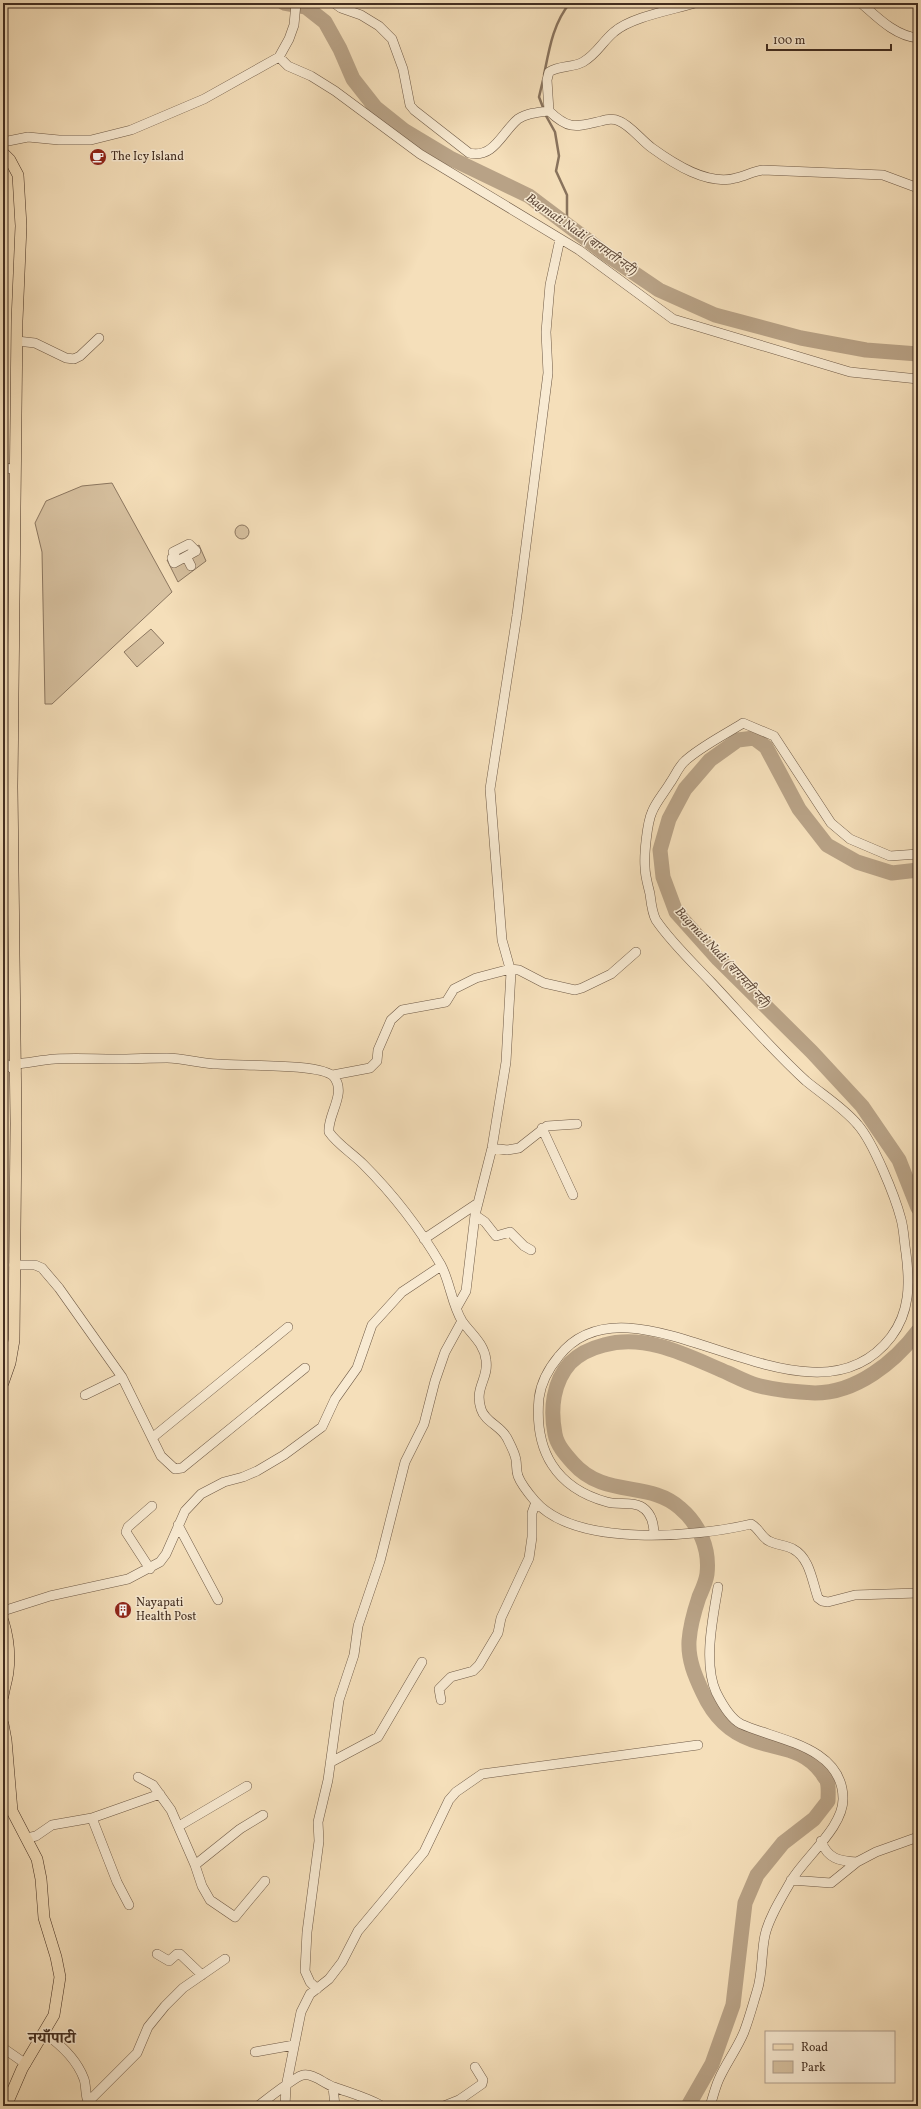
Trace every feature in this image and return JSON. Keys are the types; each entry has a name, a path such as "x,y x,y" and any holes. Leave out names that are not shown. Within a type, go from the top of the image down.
{"main road":[{"path":"3,153 14,168 20,188 21,226 16,341 12,787 16,1068 14,1340 3,1383"},
{"path":"3,1621 7,1635 9,1653 8,1673 3,1691"},
{"path":"3,1724 5,1759 12,1811 37,1859 44,1918 56,1957 60,1977 54,2015 26,2064 6,2106"}],"street":[{"path":"3,142 28,137 59,140 91,140 131,130 204,99 279,57 289,39 294,25 296,3"},
{"path":"334,3 341,8 361,15 379,26 392,39 403,69 410,105 414,110 469,153 478,155 488,151 518,119 526,115 549,111"},
{"path":"695,3 640,18 614,31 593,56 576,66 556,68 549,72 549,111 560,121 571,126 609,119 620,121 652,148 679,165 705,177 736,178 752,171 762,170 882,175 918,188"},
{"path":"861,3 886,24 902,34 918,38"},
{"path":"279,57 288,66 310,76 335,91 420,154 560,239 673,319 850,372 918,379"},
{"path":"457,1307 466,1292 475,1215 492,1148 506,1062 510,969 502,940 490,789 518,615 548,373 546,332 550,285 560,239"},
{"path":"16,341 35,343 66,358 74,360 99,338"},
{"path":"3,467 15,470"},
{"path":"654,1535 653,1519 643,1508 638,1505 615,1505 588,1497 575,1490 563,1479 548,1460 539,1431 539,1394 545,1376 564,1349 577,1339 590,1333 618,1327 655,1332 709,1346 762,1365 803,1371 842,1371 882,1349 898,1327 905,1313 909,1275 902,1222 896,1202 862,1129 805,1079 756,1030 692,961 654,917 645,865 651,815 684,762 743,723 774,736 831,823 850,839 890,856 918,854"},
{"path":"333,1075 370,1068 377,1061 378,1050 391,1020 402,1010 446,1002 454,989 476,978 510,969 519,970 544,983 575,990 611,974 636,952"},
{"path":"3,1062 16,1068 55,1059 168,1058 218,1064 260,1064 302,1068 325,1071 333,1075 337,1082 338,1097 329,1121 329,1132 364,1165 389,1194 424,1239 441,1266 462,1321 477,1339 486,1358 487,1368 478,1392 481,1411 488,1420 503,1431 507,1437 516,1459 516,1468 519,1478 536,1502 552,1514 580,1526 628,1534 682,1535 721,1530 751,1524 756,1526 763,1537 769,1541 792,1548 800,1553 806,1561 818,1598 822,1601 828,1602 855,1595 918,1593"},
{"path":"492,1148 507,1150 519,1148 542,1128 547,1126 577,1124"},
{"path":"542,1128 573,1195"},
{"path":"424,1239 478,1203"},
{"path":"475,1215 485,1222 496,1236 510,1232 524,1246 531,1250"},
{"path":"14,1265 35,1265 42,1268 64,1294 122,1377 165,1461 175,1470 179,1470 305,1368"},
{"path":"3,1611 50,1596 128,1579 150,1569 160,1562 166,1554 185,1511 201,1494 224,1482 243,1477 257,1470 284,1455 322,1427 335,1399 357,1368 372,1325 402,1292 441,1266"},
{"path":"317,1989 310,1982 305,1971 307,1932 319,1841 318,1822 331,1762 339,1700 354,1655 358,1626 380,1561 405,1462 424,1424 435,1381 446,1352 462,1321"},
{"path":"152,1438 288,1327"},
{"path":"86,1395 122,1377"},
{"path":"441,1700 439,1689 451,1677 473,1671 479,1665 498,1633 501,1618 529,1558 532,1537 532,1513 536,1502"},
{"path":"150,1569 126,1532 128,1527 152,1506"},
{"path":"178,1525 218,1600"},
{"path":"710,2106 719,2079 744,2032 758,1988 765,1934 791,1880 837,1821 843,1798 839,1779 826,1761 818,1754 793,1742 740,1723 727,1710 716,1692 711,1671 710,1655 713,1616 718,1587"},
{"path":"331,1762 378,1737 422,1662"},
{"path":"286,2106 286,2087 301,2012 310,1994 329,1979 342,1962 358,1931 424,1852 449,1800 456,1792 470,1780 482,1774 698,1745"},
{"path":"138,1777 152,1785 160,1794 179,1826 196,1865 202,1886 210,1900 235,1917 265,1881"},
{"path":"179,1826 247,1786"},
{"path":"27,1838 36,1836 52,1825 92,1818 160,1794"},
{"path":"196,1865 240,1829 263,1815"},
{"path":"92,1818 117,1882 129,1904"},
{"path":"791,1880 831,1883 857,1862 876,1852 918,1837"},
{"path":"821,1841 825,1850 834,1858 857,1862"},
{"path":"157,1954 169,1961 180,1954 202,1975"},
{"path":"89,2104 137,2053 142,2037 165,2006 183,1988 225,1959"},
{"path":"44,2033 62,2046 73,2060 84,2080 89,2104"},
{"path":"255,2052 294,2045"},
{"path":"3,2048 26,2064"},
{"path":"444,2106 459,2100 482,2084 483,2080 475,2067"},
{"path":"258,2106 286,2087 294,2078 308,2074 333,2087 349,2091 382,2106"},
{"path":"333,2087 335,2106"}],"green space":[{"path":"112,483 172,592 52,704 45,704 42,552 35,523 46,501 82,486"},
{"path":"239,525 245,525 249,529 249,535 245,539 239,539 235,535 235,529"},
{"path":"199,545 206,561 178,582 167,560 175,556 173,552 192,549"},
{"path":"151,629 164,643 137,667 124,652"}],"waterway":[{"name":"Bagmati Nadi (बागमती नदी)","path":"284,3 306,7 325,22 340,49 353,79 375,107 405,131 450,158 529,196 606,254 659,290 715,315 801,338 866,350 918,354"},
{"path":"544,75 552,37 559,19 570,3"},
{"path":"543,80 539,97 544,110"},
{"path":"545,114 555,132 559,156 556,171 567,195 567,224"},
{"name":"Bagmati Nadi (बागमती नदी)","path":"918,870 892,873 857,862 827,845 799,809 766,747 754,738 738,740 710,760 685,789 669,819 660,850 663,877 676,912 718,959 812,1052 862,1106 899,1160 918,1208"},
{"name":"Bagmati Nadi (बागमती नदी)","path":"688,2106 712,2064 733,2005 745,1903 757,1875 783,1843 814,1819 828,1801 828,1783 822,1773 807,1758 790,1750 752,1740 736,1732 723,1722 707,1701 695,1674 689,1648 692,1619 707,1574 707,1555 702,1537 693,1521 687,1514 668,1500 655,1494 613,1486 599,1481 586,1474 573,1463 559,1446 555,1434 553,1406 556,1387 564,1370 570,1363 582,1354 604,1345 620,1342 636,1342 668,1348 756,1385 800,1392 830,1392 860,1382 873,1374 898,1354 918,1331"}],"place":[{"name":"The Icy Island","path":"98,157"},
{"name":"Nayapati Health Post","path":"123,1610"}],"district":[{"name":"नयाँपाटी","path":"52,2039"}]}
